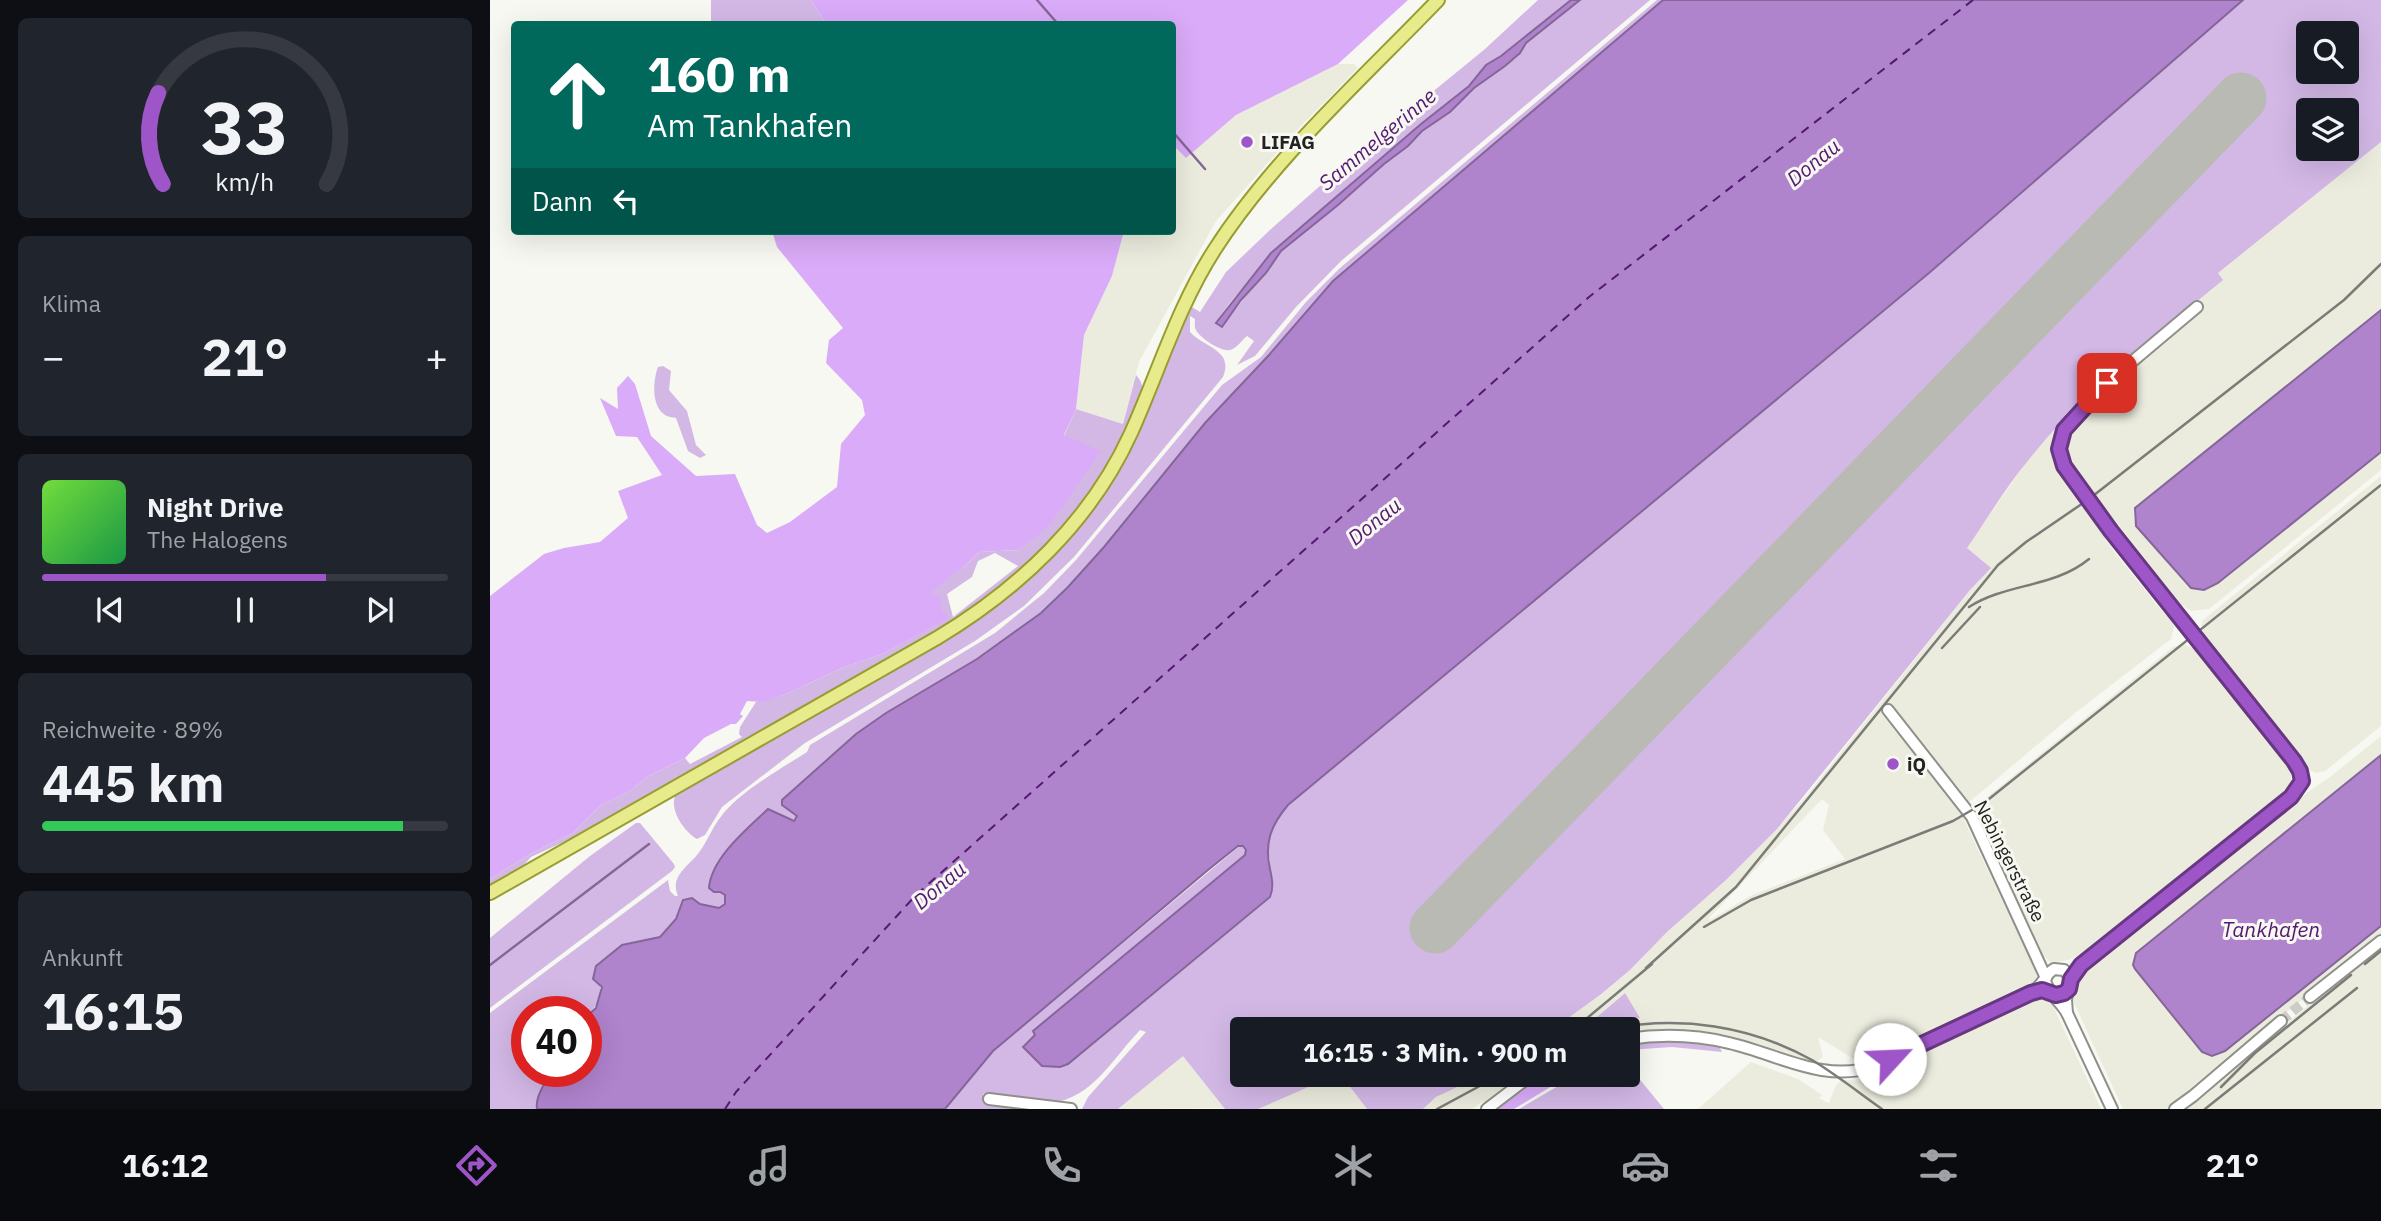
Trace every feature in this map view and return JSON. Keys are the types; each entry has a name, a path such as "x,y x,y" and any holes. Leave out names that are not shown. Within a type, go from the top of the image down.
{"main road":[{"path":"490,893 937,638 983,610 1030,571 1069,529 1114,465 1132,432 1187,299 1232,224 1282,163 1438,0"}],"street":[{"path":"1640,1039 1675,1036 1704,1038 1746,1047 1809,1069 1852,1071 1875,1066 2031,993 2090,957 2291,797 2302,781 2294,761 2111,531 2066,470 2060,453 2060,440 2064,430 2096,392 2197,307"},
{"name":"Nebingerstraße","path":"1888,710 1972,817 2051,980"},
{"path":"2310,996 2381,941"},
{"path":"2067,1013 2067,991 2071,979 2090,957"},
{"path":"2051,980 2067,972 2071,979"},
{"path":"2051,980 2061,994 2067,991"},
{"path":"2051,980 2112,1109"},
{"path":"2175,1109 2281,1021"},
{"path":"1487,1109 1516,1087"},
{"path":"989,1099 1071,1109"}],"shaded area":[{"path":"711,0 811,0 824,21 711,21"},
{"path":"811,0 1408,0 1338,64 1236,115 1186,158 1176,148 1176,21 824,21"},
{"path":"1538,0 1571,0 1486,65 1469,86 1271,252 1216,323 1231,315 1281,251 1408,146 1422,131 1450,112 1474,88 1505,66 1520,53 1526,43 1580,0 1650,0 1341,261 1296,307 1255,356 1237,365 1254,341 1247,336 1232,349 1221,349 1198,333 1195,319 1190,316 1190,332 1216,350 1225,361 1223,377 1074,557 1024,606 975,641 805,743 722,807 705,835 697,839 687,830 675,811 674,798 677,792 926,652 991,610 1050,559 1078,529 1118,472 1152,402 1190,306 1200,312 1226,272 1271,229 1354,156 1485,49"},
{"path":"1657,0 1663,0 1333,281 1205,423 1104,547 1041,613 977,659 856,734 782,800 797,816 720,892 725,895 725,904 720,908 700,904 692,898 683,900 676,919 660,938 622,945 596,966 600,981 600,996 513,996 668,880 670,891 678,896 678,876 700,851 727,809 748,791 807,752 810,745 995,633 1044,593 1076,560 1222,385 1261,357 1306,302 1340,268"},
{"path":"2243,0 2381,0 2381,142 2359,160 2359,98 2296,98 2296,161 2357,161 2218,273 2223,280 2122,364 2052,432 2014,479 1967,548 1991,568 1970,590 1777,829 1726,880 1600,995 1570,1017 1230,1017 1230,1087 1308,1087 1258,1109 1225,1109 1183,1056 1118,1109 1082,1109 1088,1097 1146,1032 1140,1030 1094,1082 1067,1099 1031,1103 983,1094 985,1101 1053,1109 945,1109 993,1051 1241,845 1246,850 1245,855 1033,1031 1035,1035 1023,1047 1039,1064 1097,1041 1269,898 1272,892 1268,842 1273,825 1288,805 1929,273"},
{"path":"1338,64 1354,64 1358,68 1300,127 1216,221 1139,362 1123,424 1076,409 1084,335 1112,276 1123,235 1176,235 1176,148 1186,157 1236,115"},
{"path":"2381,142 2381,310 2135,508 2136,526 2185,583 2197,590 2204,590 2218,583 2381,452 2381,470 2209,609 2191,611 2180,604 2073,466 2067,451 2070,431 2112,384 2193,304 2222,280 2218,273"},
{"path":"773,235 1123,235 1112,276 1084,335 1076,409 1064,435 1101,451 1049,526 1019,550 979,552 930,593 940,597 942,609 950,618 882,654 842,668 784,695 762,702 747,701 740,714 743,716 736,724 704,738 685,758 601,805 573,833 532,853 490,879 490,596 544,554 600,542 628,518 618,491 662,475 637,437 616,436 600,398 618,409 617,388 628,376 635,384 651,436 696,476 735,474 757,525 767,533 790,522 837,487 841,444 865,415 862,400 826,363 829,340 843,328 777,247"},
{"path":"663,366 671,371 669,390 687,411 696,445 706,455 700,458 688,451 676,418 665,415 657,406 655,379 658,367"},
{"path":"1136,375 1142,385 1139,399 1118,446 1080,505 1033,557 1007,581 951,624 583,833 531,857 521,868 490,886 490,879 532,853 573,833 601,805 630,791 647,777 685,758 690,764 742,737 739,734 740,727 756,702 784,695 842,668 882,654 949,618 929,593 979,552 1019,550 1100,451 1064,436 1076,409 1123,424","holes":["995,553 1018,566 953,617 947,594 972,577 978,561"]},
{"path":"2069,414 2053,437 2056,465 2112,549 2165,615 2169,614 2174,626 2171,639 2075,713 1968,803 1891,707 1882,715 1967,818 1964,820 2036,972 2036,980 2029,986 1864,1062 1854,1059 1818,1037 1823,1057 1815,1063 1714,1033 1671,1030 1640,1032 1640,1017 1624,993 1597,1017 1570,1017 1630,970 1667,932 1726,880 1808,794 1970,590 1990,569 1966,549 2029,458","holes":["1822,799 1829,805 1823,830 1845,859 1752,895 1710,920"]},
{"path":"2381,476 2381,726 2325,771 2316,773 2310,770 2205,639 2201,625 2203,620"},
{"path":"2182,644 2193,648 2287,762 2291,783 2285,793 2084,953 2051,963 2041,953 1987,840 1979,820 1979,808 1986,798 2173,647"},
{"path":"2381,736 2381,755 2136,953 2133,965 2202,1052 2219,1054 2381,926 2381,937 2224,1062 2197,1089 2169,1109 2123,1109 2074,1003 2073,990 2077,979"},
{"path":"636,823 640,823 674,864 672,871 490,1008 490,938 590,856"},
{"path":"2381,947 2381,1109 2183,1109 2200,1098 2226,1072"},
{"path":"1625,993 1639,1017 1597,1017"},
{"path":"511,997 511,1087 542,1087 537,1109 490,1109 490,1013"},
{"path":"2041,998 2047,999 2053,1006 2101,1109 1698,1109 1751,1062 1798,1079 1822,1095 1819,1098 1829,1103 1836,1085 1841,1080 1864,1081"},
{"path":"1691,1042 1719,1046 1722,1052 1672,1047 1640,1049 1640,1044"},
{"path":"1183,1055 1226,1108 1118,1109"},
{"path":"1640,1080 1664,1109 1519,1109 1557,1087 1640,1087"},
{"path":"1307,1087 1350,1087 1367,1109 1258,1109"},
{"path":"1350,1087 1457,1087 1436,1097 1423,1109 1367,1109"},
{"path":"1457,1087 1506,1087 1485,1103 1483,1101 1472,1109 1423,1109 1436,1097"},
{"path":"1527,1087 1550,1087 1514,1109 1495,1109"}],"water":[{"path":"1571,0 1580,0 1526,43 1520,53 1505,66 1474,88 1450,112 1422,131 1408,146 1281,251 1222,327 1216,323 1271,253 1469,86 1486,65"},
{"name":"Donau","path":"1663,0 2243,0 1929,273 1288,805 1270,835 1270,897 1068,1064 1060,1067 1042,1066 1023,1047 1035,1035 1033,1031 1245,855 1243,846 1238,846 1208,870 993,1051 945,1109 537,1109 542,1087 602,1087 602,996 599,996 602,987 593,979 596,966 622,945 660,937 676,919 683,900 692,898 700,904 719,908 725,904 725,895 709,888 711,877 732,844 768,809 794,821 797,816 782,805 782,800 856,734 977,659 1041,613 1104,547 1205,423 1333,281"},
{"path":"2381,310 2381,452 2218,583 2204,590 2191,588 2136,526 2135,508"},
{"name":"Tankhafen","path":"2381,755 2381,926 2225,1051 2212,1056 2202,1052 2135,969 2133,965 2136,953"}],"waterway":[{"path":"1037,0 1055,21"},
{"path":"1176,136 1205,169"},
{"path":"490,965 649,844"}],"ferry route":[{"path":"725,1109 736,1092 916,895 1589,297 1973,0"}],"runway":[{"path":"1435,928 2241,98"}],"tunnel":[{"path":"2281,1021 2310,997"}],"railway":[{"path":"1646,968 1736,887 1998,565 2026,542 2089,499 2344,300 2381,264"},
{"path":"1704,927 1751,900 1953,821 1984,803 2381,485"},
{"path":"1969,607 1998,593 2061,575 2089,559"},
{"path":"1942,648 1980,607"},
{"path":"2365,964 2381,951"},
{"path":"1588,1017 1652,964"},
{"path":"2221,1087 2255,1053 2351,975"},
{"path":"2205,1109 2357,988"},
{"path":"1640,1025 1663,1023 1714,1026 1765,1039 1812,1060 1882,1109"},
{"path":"1437,1109 1478,1087"}],"place":[{"name":"LIFAG","path":"1247,142"},
{"name":"iQ","path":"1893,764"}],"route":[{"path":"1890,1059 2031,993 2042,990 2056,995 2065,993 2081,965 2291,797 2302,781 2294,761 2111,531 2064,466 2059,449 2064,430 2107,383"}],"water label":[{"name":"Sammelgerinne","path":"1377,139"}]}
